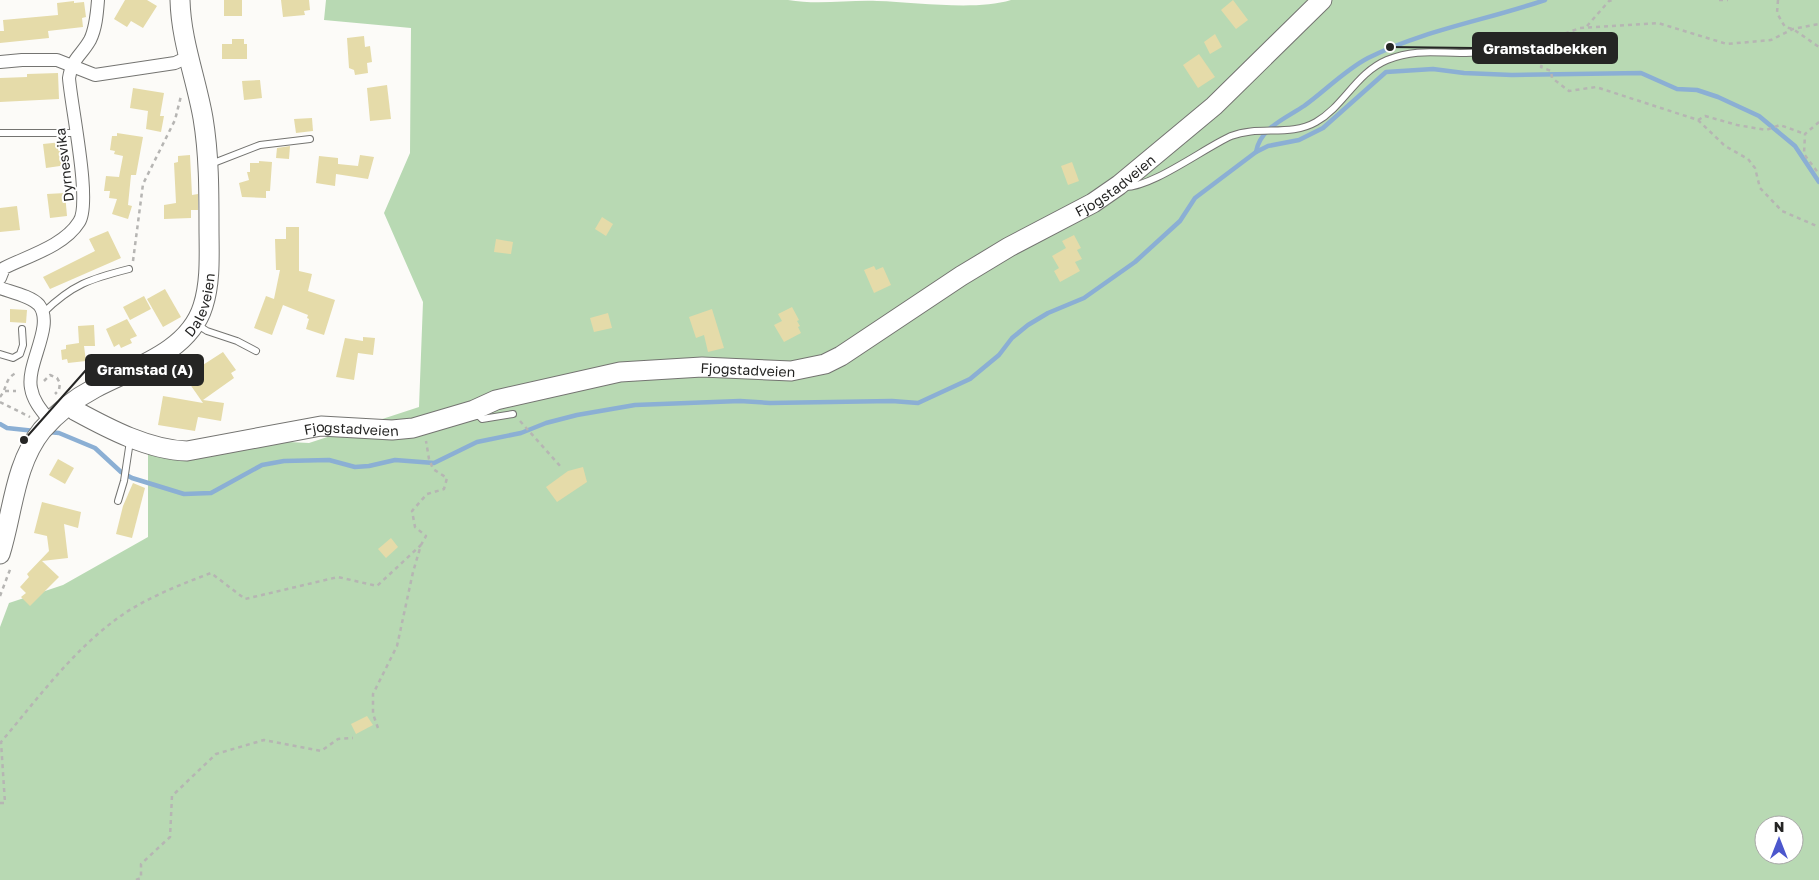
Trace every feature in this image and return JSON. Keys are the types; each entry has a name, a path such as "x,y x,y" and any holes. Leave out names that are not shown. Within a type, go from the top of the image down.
{"main road":[{"name":"Daleveien","path":"0,554 25,457 32,444 50,421 94,388 158,356 183,337 195,323 203,308 208,282 208,165 203,119 182,30 180,0"},
{"name":"Fjogstadveien","path":"70,405 76,411 131,437 168,449 186,451 320,426 392,430 413,428 474,410 496,400 620,372 702,367 791,371 825,364 841,356 961,276 1010,247 1093,203 1120,185 1214,106 1322,0"}],"street":[{"path":"71,64 90,39 97,18 98,0"},
{"path":"0,62 57,60 95,75 175,63 188,57"},
{"name":"Dyrnesvika","path":"0,278 4,268 59,241 80,222 85,199 69,78 71,64"},
{"path":"0,288 36,303 43,313 44,325 31,372 30,385 35,401 50,421"}],"lane":[{"path":"1120,185 1131,187 1148,181 1233,136 1257,132 1288,131 1310,126 1326,115 1364,75 1379,64 1396,57 1431,51 1478,52 1521,39 1545,38"},
{"path":"0,133 76,133"},
{"path":"208,165 260,145 310,139"},
{"path":"43,313 58,298 80,284 129,269"},
{"path":"195,323 207,331 237,340 256,351"},
{"path":"0,354 13,358 20,354 23,345 22,329"},
{"path":"474,410 482,419 513,414"},
{"path":"118,501 124,481 131,437"}],"path":[{"path":"1586,27 1609,1 1613,0"},
{"path":"1719,0 1728,0"},
{"path":"1778,0 1777,13 1785,27 1793,29 1819,47"},
{"path":"1819,24 1793,29 1771,40 1727,44 1658,23 1586,27 1545,38 1550,46 1541,67 1551,71 1552,78 1570,91 1596,87 1698,120 1725,146 1748,159 1755,168 1760,188 1782,211 1819,227"},
{"path":"129,269 136,249 143,184 175,120 181,92"},
{"path":"1698,120 1705,116 1737,125 1766,130 1780,125 1805,134"},
{"path":"1819,122 1805,134 1804,154 1819,174"},
{"path":"0,397 5,391 5,382 11,375 18,372 22,373"},
{"path":"43,383 45,378 50,376 57,378 60,384 59,390 54,395"},
{"path":"5,391 16,391"},
{"path":"0,402 31,417"},
{"path":"526,427 560,467"},
{"path":"0,803 5,803 1,742 87,644 125,613 173,588 211,573 245,599 338,577 377,586 420,545 426,536 415,527 412,510 427,494 444,489 447,478 433,469 429,459"},
{"path":"378,728 373,714 372,694 397,646 420,545"},
{"path":"136,880 141,878 141,864 170,837 172,796 216,754 264,740 322,752 338,739 353,738"}],"green space":[{"path":"326,0 788,0 980,5 1011,0 1819,0 1819,880 0,880 0,627 9,603 63,585 148,537 148,451 230,439 309,443 419,407 423,302 384,213 410,153 411,28 324,20"}],"building":[{"path":"125,0 147,0 157,6 143,28 131,21 127,27 114,19"},
{"path":"224,0 242,0 242,16 224,16"},
{"path":"281,0 309,0 310,10 304,11 305,15 283,17"},
{"path":"1233,0 1248,20 1236,29 1221,10"},
{"path":"74,1 74,3 84,2 86,17 82,18 83,27 48,31 49,38 0,43 0,31 4,31 3,20 58,15 57,3"},
{"path":"1215,34 1222,47 1210,54 1204,42"},
{"path":"364,36 365,47 370,46 372,62 367,63 368,73 355,75 354,70 349,68 347,38"},
{"path":"232,39 244,39 244,44 247,44 247,59 222,59 222,44 232,44"},
{"path":"1199,54 1215,77 1198,88 1183,65"},
{"path":"58,73 59,99 0,102 0,78 27,77 27,74"},
{"path":"260,80 262,98 244,100 242,81"},
{"path":"387,85 391,119 370,121 367,88"},
{"path":"133,88 164,93 160,116 164,116 161,132 146,129 148,111 130,108"},
{"path":"312,118 313,131 296,133 294,119"},
{"path":"117,133 143,137 136,175 131,175 128,205 132,206 128,219 112,214 117,199 109,198 110,191 104,191 106,176 119,177 123,156 114,154 115,151 110,150 112,136 117,136"},
{"path":"62,142 67,165 46,168 43,144"},
{"path":"290,146 289,159 276,158 277,148"},
{"path":"190,155 192,195 198,194 198,210 191,210 191,218 164,219 164,205 176,203 174,163 178,162 178,156"},
{"path":"360,155 374,157 368,179 336,174 335,186 316,183 319,156 338,158 338,164 358,166"},
{"path":"259,161 272,162 270,191 266,191 266,198 242,197 239,183 249,180 247,172 250,172 250,163 259,163"},
{"path":"1072,162 1079,181 1068,185 1061,166"},
{"path":"65,193 67,216 50,218 47,194"},
{"path":"17,206 20,230 0,232 0,208"},
{"path":"602,217 613,224 606,236 595,229"},
{"path":"286,227 299,227 299,271 312,274 308,291 335,300 324,335 306,329 309,319 307,318 308,315 283,305 272,335 254,328 266,296 274,299 280,270 276,270 275,239 286,239"},
{"path":"108,231 121,258 50,289 43,277 95,251 89,239"},
{"path":"1074,235 1081,248 1077,250 1082,259 1075,262 1080,271 1060,282 1054,271 1059,268 1052,256 1066,248 1062,241"},
{"path":"496,239 513,242 511,254 494,252"},
{"path":"874,266 876,270 883,267 891,285 874,293 864,270"},
{"path":"165,289 181,317 163,327 147,299"},
{"path":"144,296 151,309 130,320 123,307"},
{"path":"792,307 799,320 797,321 801,333 784,342 774,325 782,321 778,314"},
{"path":"10,309 27,310 26,323 10,322"},
{"path":"712,309 724,348 708,352 704,335 696,338 689,317"},
{"path":"608,313 612,328 594,332 590,318"},
{"path":"127,319 137,336 130,339 132,343 121,348 119,344 114,347 106,329"},
{"path":"94,325 95,346 84,346 86,361 68,363 67,359 62,360 61,350 66,349 66,345 79,343 78,326"},
{"path":"363,337 375,338 373,355 358,353 354,380 336,377 345,338 363,341"},
{"path":"223,352 236,370 231,373 234,378 203,400 224,403 221,421 198,417 195,431 158,425 163,396 203,403 187,380 195,375 192,372"},
{"path":"58,459 74,468 65,484 49,475"},
{"path":"583,467 587,482 557,502 546,487 568,471"},
{"path":"133,483 145,488 132,538 116,534 123,506"},
{"path":"42,502 81,512 78,528 64,524 68,558 42,561 59,577 30,606 21,597 26,593 20,587 29,577 27,574 49,551 47,536 34,533"},
{"path":"391,538 398,547 386,558 378,549"},
{"path":"367,716 373,725 356,734 351,724"}],"waterway":[{"path":"1256,152 1258,144 1268,130 1304,106 1351,68 1368,58 1411,40 1545,0"},
{"path":"48,432 59,433 95,448 121,472 132,478 184,494 211,493 262,465 284,461 329,460 355,467 395,460 434,463 477,442 521,433 546,423 577,415 635,405 740,401 770,403 892,401 918,403 970,379 999,355 1012,338 1028,325 1048,313 1084,298 1135,262 1180,221 1195,198 1256,152 1268,146 1299,140 1323,128 1386,72 1433,69 1464,73 1512,75 1641,73 1677,89 1697,90 1718,97 1759,116 1795,146 1819,182"},
{"path":"0,424 7,428 35,431"}],"place":[{"name":"Gramstadbekken","path":"1390,47"},
{"name":"Gramstad (A)","path":"24,440"}]}
